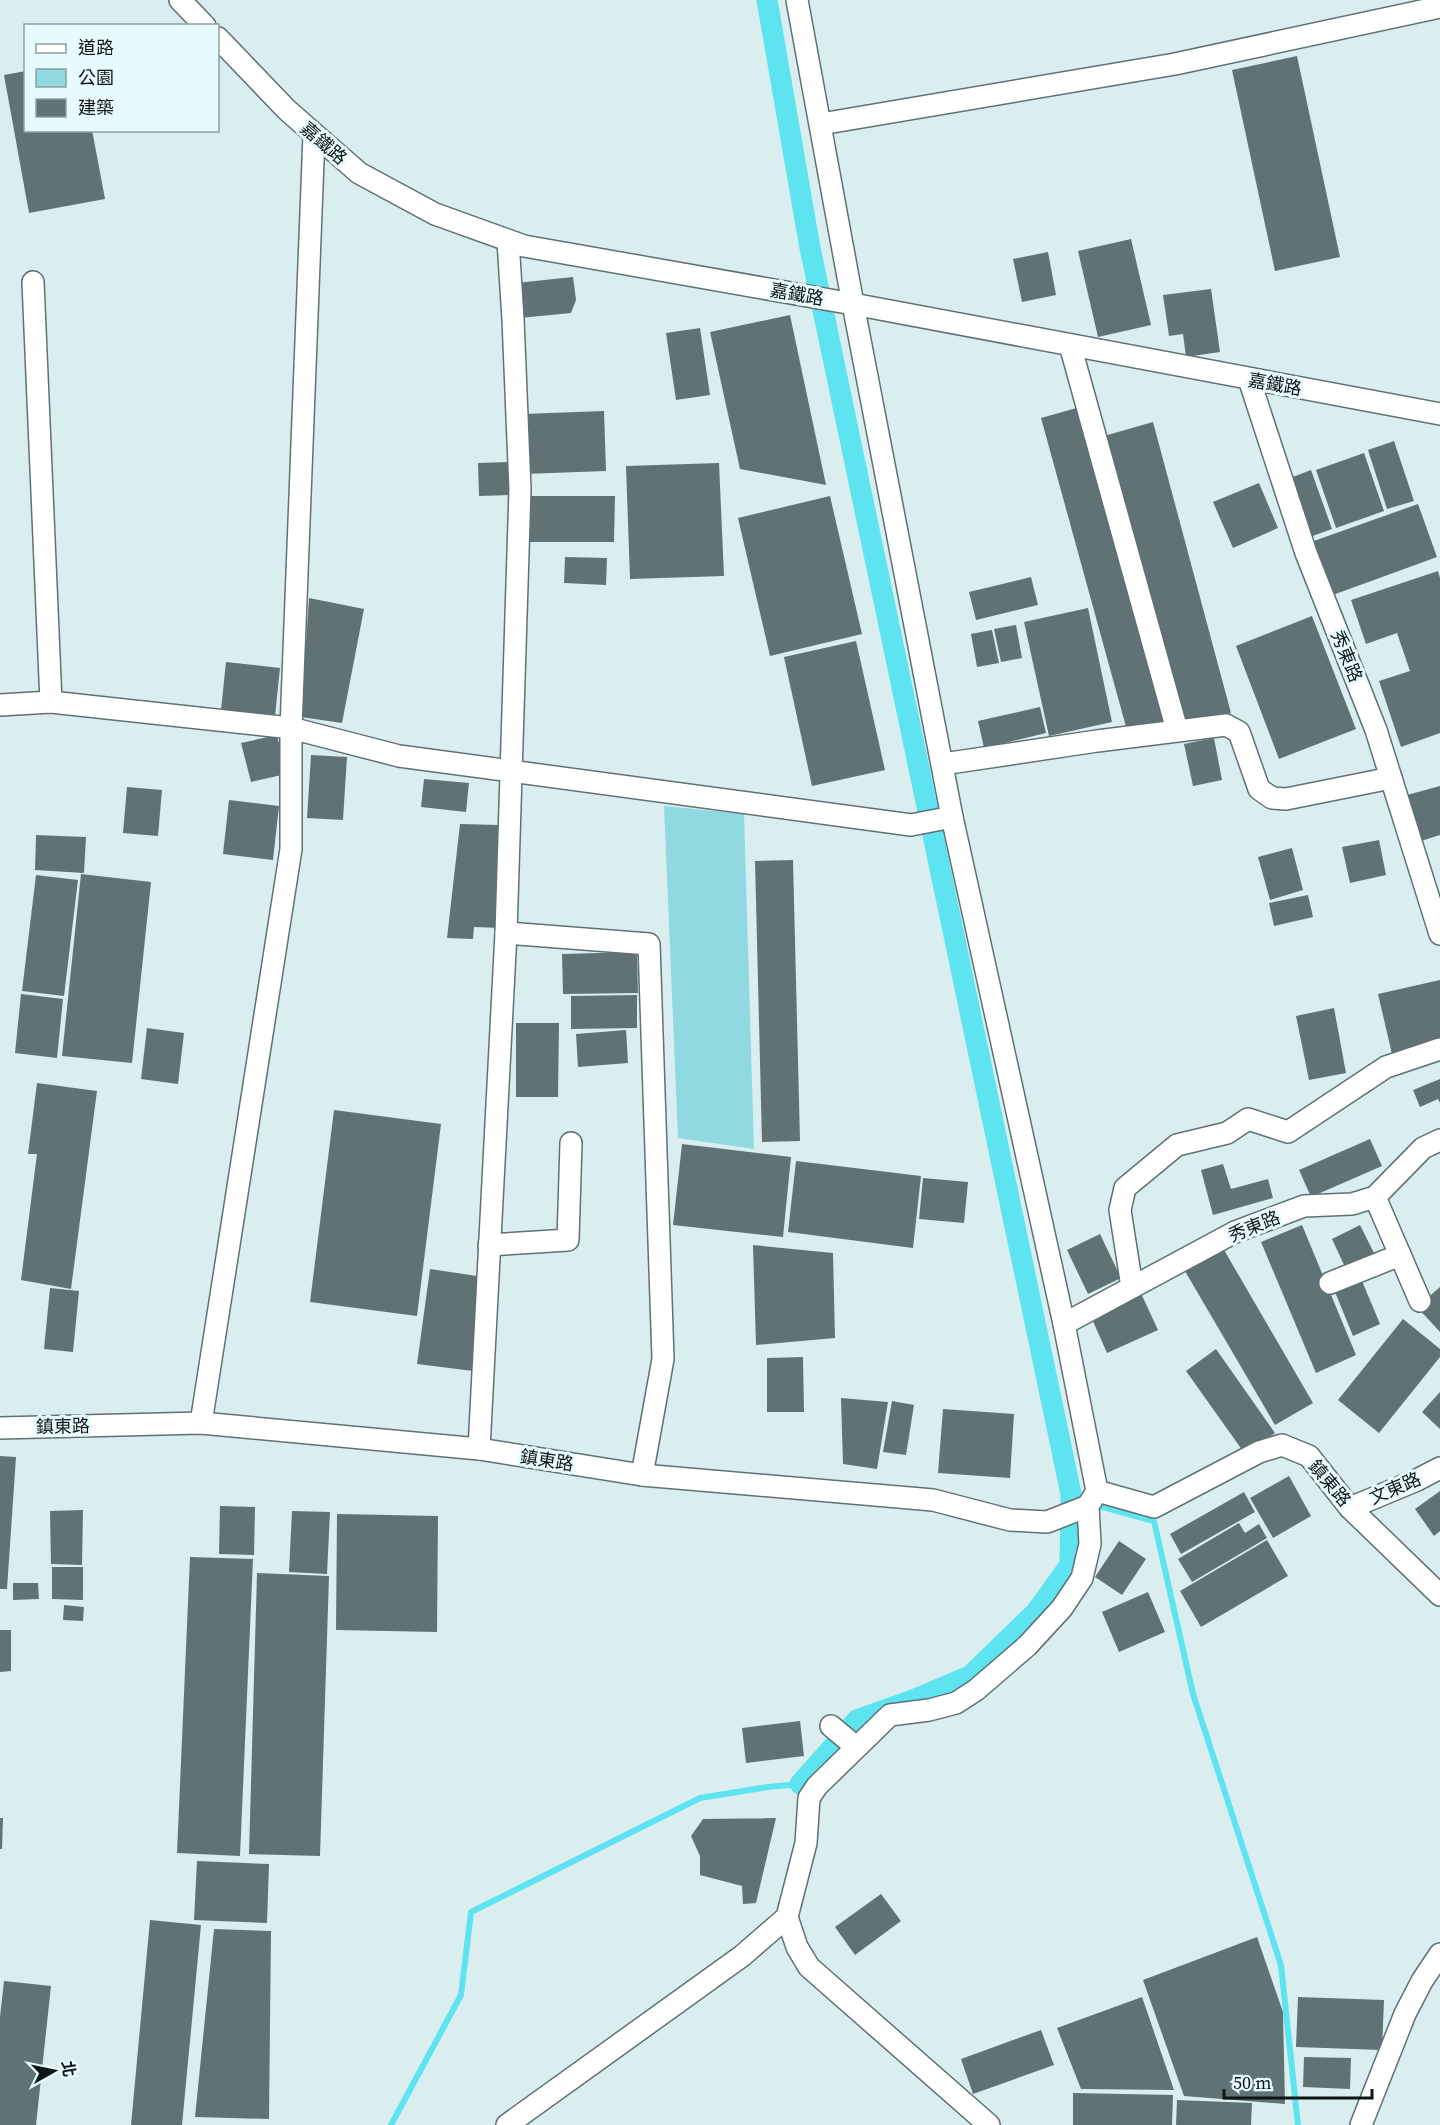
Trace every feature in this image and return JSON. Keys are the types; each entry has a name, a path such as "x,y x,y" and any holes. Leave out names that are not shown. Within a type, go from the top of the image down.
{"street":[{"path":"180,0 203,24"},
{"path":"797,0 821,124 847,303 943,764 945,819 1064,1324 1092,1498 1090,1544 1082,1578 1062,1608 1027,1646 976,1690 956,1703 929,1710 890,1715 817,1786 809,1798 806,1843 787,1917 797,1947 809,1967 989,2125"},
{"path":"821,124 1175,64 1440,7"},
{"name":"嘉鐵路","path":"219,39 314,135 359,173 435,214 524,246 847,303 1440,414"},
{"path":"201,1423 291,849 291,728 314,135"},
{"path":"479,1449 506,933 520,489 508,241"},
{"path":"33,282 51,702"},
{"path":"1070,345 1177,730"},
{"name":"秀東路","path":"1250,380 1306,554 1376,730 1440,934"},
{"path":"0,705 51,702 291,728 399,756 911,825 945,819"},
{"path":"943,764 1226,725 1239,732 1258,789 1272,798 1286,799 1391,778"},
{"path":"506,933 649,944 663,1359 642,1475"},
{"path":"1132,1287 1120,1210 1125,1188 1177,1145 1227,1133 1248,1119 1287,1132 1386,1067 1440,1049"},
{"path":"1420,1301 1375,1197 1423,1148 1440,1140"},
{"path":"489,1245 568,1240 572,1143"},
{"name":"秀東路","path":"1064,1324 1245,1228 1304,1206 1352,1204 1375,1197"},
{"path":"1330,1283 1400,1255"},
{"name":"鎮東路","path":"0,1428 201,1423 479,1449 642,1475 933,1500 1010,1520 1047,1522 1092,1498 1154,1507 1259,1452 1282,1445 1309,1456 1350,1508 1440,1595"},
{"name":"文東路","path":"1350,1508 1440,1468"},
{"path":"831,1726 856,1747"},
{"path":"507,2125 742,1956 787,1917"},
{"path":"1361,2125 1405,2014 1422,1981 1440,1954"}],"green space":[{"path":"664,806 744,814 754,1149 678,1138"}],"building":[{"path":"1297,56 1340,257 1275,271 1232,70"},
{"path":"24,71 24,132 92,132 105,199 29,213 4,75"},
{"path":"1131,239 1151,325 1098,337 1078,251"},
{"path":"1048,252 1056,295 1022,302 1013,259"},
{"path":"573,277 576,300 571,313 520,318 516,283"},
{"path":"1211,289 1220,352 1186,357 1183,334 1169,336 1163,295"},
{"path":"790,315 826,485 740,469 710,332"},
{"path":"700,328 710,395 676,400 666,333"},
{"path":"1080,407 1166,724 1128,734 1041,418"},
{"path":"604,411 606,471 524,474 522,414"},
{"path":"1153,422 1231,713 1182,726 1104,436"},
{"path":"1394,441 1414,501 1387,509 1368,450"},
{"path":"1364,453 1384,511 1336,528 1316,470"},
{"path":"509,462 510,495 479,496 478,463"},
{"path":"719,463 724,576 630,579 626,466"},
{"path":"1311,470 1332,529 1307,538 1285,480"},
{"path":"1259,483 1278,528 1233,548 1213,502"},
{"path":"528,496 615,496 614,542 528,542"},
{"path":"830,496 862,634 770,656 738,518"},
{"path":"1418,504 1437,557 1330,596 1311,542"},
{"path":"565,557 607,558 606,585 564,583"},
{"path":"1438,571 1440,578 1440,733 1401,747 1379,681 1410,671 1397,633 1366,644 1351,600"},
{"path":"1031,577 1038,605 976,620 969,592"},
{"path":"309,598 364,609 342,723 301,717"},
{"path":"1088,608 1112,722 1049,736 1024,622"},
{"path":"1312,616 1356,729 1279,759 1236,646"},
{"path":"1016,625 1022,658 1001,662 994,629"},
{"path":"992,630 999,663 977,667 971,634"},
{"path":"856,641 885,770 812,786 784,657"},
{"path":"226,662 280,668 275,716 221,710"},
{"path":"1040,707 1046,733 984,748 978,721"},
{"path":"277,735 286,774 251,782 241,743"},
{"path":"1214,738 1222,780 1193,786 1184,744"},
{"path":"311,755 347,757 343,820 307,818"},
{"path":"424,779 469,783 466,812 421,807"},
{"path":"1440,786 1440,835 1421,841 1407,795"},
{"path":"127,787 162,790 158,836 123,833"},
{"path":"229,800 279,806 273,860 223,854"},
{"path":"460,824 499,825 501,928 474,927 473,939 447,938"},
{"path":"36,835 86,837 84,873 35,870"},
{"path":"1379,840 1386,875 1350,883 1342,847"},
{"path":"1292,848 1303,890 1270,900 1258,857"},
{"path":"793,860 800,1141 762,1142 755,861"},
{"path":"81,874 151,882 132,1063 62,1056"},
{"path":"36,875 78,880 64,996 22,991"},
{"path":"1308,895 1313,917 1274,926 1269,903"},
{"path":"637,952 638,993 563,994 562,954"},
{"path":"1440,980 1440,1043 1392,1054 1378,994"},
{"path":"21,994 63,999 57,1058 15,1053"},
{"path":"637,995 637,1028 571,1029 571,996"},
{"path":"1334,1008 1346,1073 1309,1080 1296,1016"},
{"path":"516,1023 559,1023 558,1097 516,1097"},
{"path":"147,1028 184,1033 178,1084 141,1079"},
{"path":"626,1030 628,1063 578,1067 576,1034"},
{"path":"1440,1079 1440,1103 1438,1099 1420,1107 1413,1090"},
{"path":"37,1083 97,1091 71,1289 21,1280 37,1154 28,1154"},
{"path":"334,1110 441,1124 417,1316 310,1302"},
{"path":"1370,1139 1382,1166 1311,1197 1299,1170"},
{"path":"682,1144 791,1157 783,1237 673,1225"},
{"path":"796,1161 921,1176 913,1248 788,1232"},
{"path":"1223,1164 1231,1189 1268,1179 1273,1198 1213,1215 1201,1170"},
{"path":"923,1178 968,1182 964,1223 919,1219"},
{"path":"1302,1225 1356,1355 1316,1373 1261,1242"},
{"path":"1360,1225 1374,1253 1345,1267 1332,1239"},
{"path":"1100,1234 1121,1278 1088,1294 1067,1250"},
{"path":"1220,1243 1313,1403 1275,1425 1182,1266"},
{"path":"753,1245 833,1253 835,1338 756,1345"},
{"path":"430,1269 477,1276 473,1371 417,1364"},
{"path":"1362,1281 1380,1324 1353,1336 1335,1292"},
{"path":"1440,1287 1440,1332 1417,1307"},
{"path":"50,1288 79,1291 73,1352 44,1349"},
{"path":"1139,1289 1158,1330 1107,1353 1089,1312"},
{"path":"1403,1319 1440,1349 1440,1357 1379,1433 1338,1400"},
{"path":"1216,1349 1275,1433 1245,1454 1186,1371"},
{"path":"803,1357 804,1412 767,1412 767,1358"},
{"path":"1440,1392 1440,1429 1422,1412"},
{"path":"841,1398 888,1402 877,1469 843,1464"},
{"path":"892,1401 914,1405 906,1455 883,1452"},
{"path":"943,1409 1014,1414 1010,1478 938,1473"},
{"path":"0,1456 16,1457 7,1589 0,1589"},
{"path":"1289,1476 1311,1516 1273,1538 1250,1498"},
{"path":"1440,1491 1440,1531 1434,1536 1415,1509"},
{"path":"1244,1492 1255,1512 1181,1554 1170,1534"},
{"path":"220,1506 255,1507 254,1555 219,1554"},
{"path":"83,1510 82,1565 51,1564 50,1511"},
{"path":"292,1511 330,1512 327,1574 289,1572"},
{"path":"337,1514 438,1516 437,1632 336,1630"},
{"path":"1239,1523 1245,1533 1259,1524 1267,1538 1192,1582 1178,1559"},
{"path":"1267,1540 1288,1576 1201,1627 1180,1591"},
{"path":"1119,1541 1146,1559 1122,1595 1095,1577"},
{"path":"190,1557 253,1559 240,1856 177,1853"},
{"path":"52,1567 83,1567 83,1600 52,1599"},
{"path":"257,1573 329,1576 320,1856 249,1854"},
{"path":"13,1583 38,1583 39,1599 13,1600"},
{"path":"1148,1592 1165,1632 1119,1652 1102,1612"},
{"path":"64,1605 84,1607 83,1621 63,1620"},
{"path":"0,1630 11,1630 11,1671 0,1672"},
{"path":"800,1721 804,1756 746,1763 742,1728"},
{"path":"0,1818 3,1818 2,1849 0,1849"},
{"path":"776,1818 756,1903 743,1904 742,1886 700,1875 700,1856 691,1836 703,1819"},
{"path":"197,1861 269,1864 267,1923 194,1920"},
{"path":"881,1894 901,1921 855,1955 835,1927"},
{"path":"150,1920 201,1925 182,2125 131,2125"},
{"path":"214,1929 271,1931 269,2119 195,2117"},
{"path":"1257,1937 1283,2012 1285,2104 1184,2096 1143,1980"},
{"path":"4,1981 51,1986 36,2125 0,2125 0,2017"},
{"path":"1142,1997 1174,2090 1081,2089 1057,2028"},
{"path":"1298,1997 1384,2000 1382,2050 1296,2047"},
{"path":"1041,2030 1054,2065 973,2094 961,2059"},
{"path":"1304,2057 1351,2058 1350,2089 1303,2087"},
{"path":"1073,2093 1173,2095 1172,2125 1073,2125"},
{"path":"1177,2100 1252,2103 1251,2125 1176,2125"}],"waterway":[{"path":"767,0 810,248 1071,1494 1070,1565 1036,1612 970,1676 857,1720 800,1784"},
{"path":"1093,1509 1103,1507 1154,1521 1193,1694 1281,1965 1298,2125"},
{"path":"391,2125 461,1995 471,1912 700,1798 800,1784"}]}
